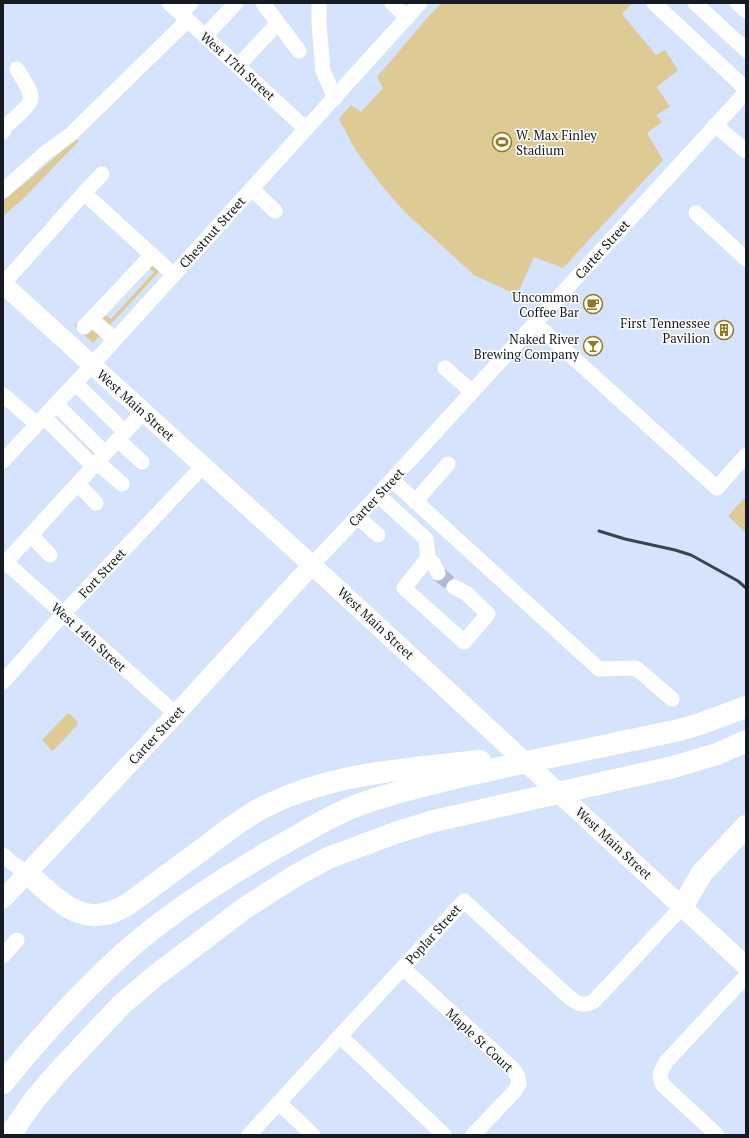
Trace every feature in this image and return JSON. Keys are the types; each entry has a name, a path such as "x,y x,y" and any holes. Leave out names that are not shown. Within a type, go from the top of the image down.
{"highway":[{"path":"27,873 60,902 74,911 89,915 115,912 130,903 228,830 260,810 299,792 342,779 372,773 475,767 592,748 648,737 697,725 746,707"},
{"path":"14,1129 35,1099 60,1070 121,1005 155,976 245,908 295,876 328,858 398,832 434,821 693,762 717,754 746,741"},
{"path":"3,1083 48,1029 124,953 174,913 240,868 318,825 363,803 475,767"},
{"path":"682,907 706,869 746,826"}],"main road":[{"name":"West Main Street","path":"3,284 312,564 746,966"},
{"name":"Carter Street","path":"3,899 176,714 312,564"}],"street":[{"name":"West 17th Street","path":"169,3 187,12 206,36 306,129"},
{"path":"206,36 236,3"},
{"path":"263,3 299,51"},
{"path":"320,3 319,24 323,71 335,98"},
{"path":"392,3 407,18"},
{"name":"Chestnut Street","path":"3,461 420,3"},
{"path":"654,3 746,89"},
{"path":"695,3 746,50"},
{"path":"737,3 746,11"},
{"path":"3,191 44,154 70,135 187,12"},
{"path":"238,66 278,23"},
{"path":"3,132 5,127 28,105 31,100 30,93 17,69"},
{"name":"Carter Street","path":"312,564 358,517 746,92"},
{"path":"715,125 746,151"},
{"path":"3,284 102,174"},
{"path":"252,189 275,211"},
{"path":"84,193 174,274"},
{"path":"696,213 746,259"},
{"path":"114,340 88,323 152,254"},
{"path":"535,323 716,488 746,455"},
{"path":"445,368 472,392"},
{"path":"75,383 142,462"},
{"path":"3,395 99,461"},
{"path":"56,404 99,461 122,484"},
{"path":"4,561 31,535 144,412"},
{"path":"415,502 448,464"},
{"name":"Fort Street","path":"3,682 63,614 203,466"},
{"path":"392,480 599,669 636,668 672,699"},
{"path":"78,484 96,503"},
{"path":"378,495 426,539 436,565 404,588 464,642 488,614 460,587"},
{"path":"358,517 378,535"},
{"path":"31,535 50,555"},
{"name":"West 14th Street","path":"4,561 176,714"},
{"path":"3,855 27,873"},
{"name":"Poplar Street","path":"248,1135 464,901 570,998 579,1004 588,1004 594,1001 682,907"},
{"path":"3,956 17,940"},
{"name":"Maple St Court","path":"402,968 513,1069 518,1078 519,1084 514,1092 473,1135"},
{"path":"717,1135 663,1085 659,1078 661,1070 666,1062 746,976"},
{"path":"340,1036 444,1135"},
{"path":"279,1102 313,1135"}],"shaded area":[{"name":"W. Max Finley Stadium","path":"442,3 632,3 622,14 656,55 665,50 678,70 657,87 670,107 656,115 662,122 647,133 663,160 563,268 534,257 517,295 474,275 405,212 382,186 356,151 339,119 351,105 361,112 383,88 377,77 427,18"},
{"path":"76,139 79,141 22,200 3,216 3,200"},
{"path":"152,264 159,272 110,325 102,319 105,315 111,319 154,272 148,267"},
{"path":"77,323 87,332 91,327 102,334 93,343 74,326"},
{"path":"746,496 746,533 728,516"},
{"path":"67,714 70,714 78,722 78,724 52,751 42,740"}],"tunnel":[{"path":"438,573 454,587"}],"railway":[{"path":"599,531 691,555 738,581 746,588"}],"place":[{"name":"W. Max Finley Stadium","path":"502,142"},
{"name":"Uncommon Coffee Bar","path":"593,304"},
{"name":"First Tennessee Pavilion","path":"724,330"},
{"name":"Naked River Brewing Company","path":"593,346"}]}
